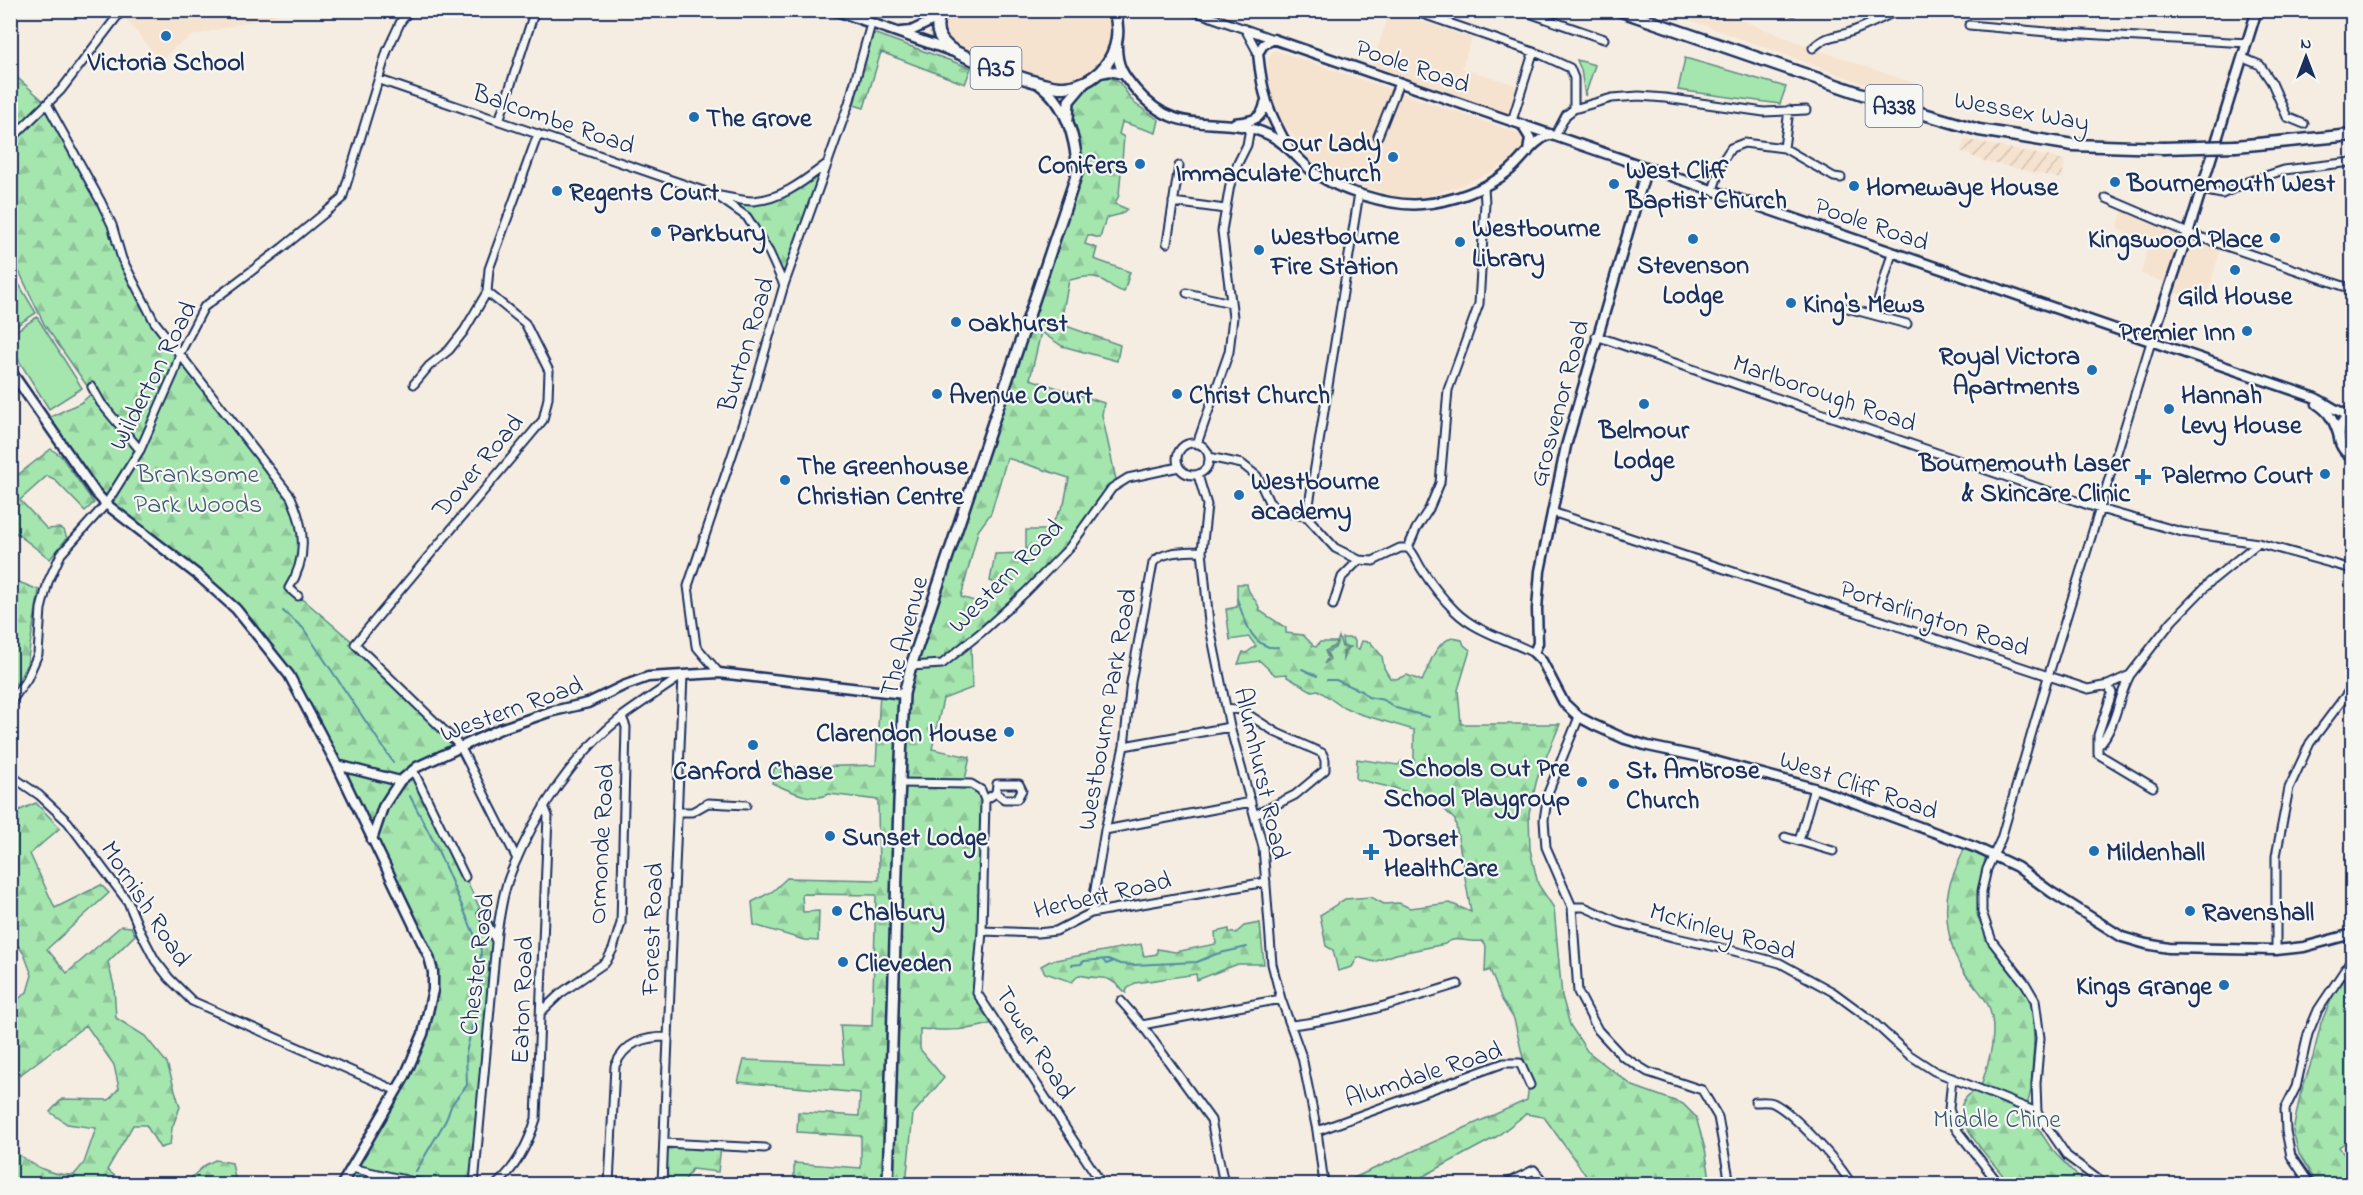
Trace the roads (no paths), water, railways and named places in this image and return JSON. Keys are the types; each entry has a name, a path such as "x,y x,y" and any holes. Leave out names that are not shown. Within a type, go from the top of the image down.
{"highway":[{"path":"1090,78 1109,61 1117,46 1119,27 1114,10"},
{"name":"Wessex Way","path":"1618,10 1900,107 1988,132 2073,145 2163,148 2236,146 2352,135"},
{"name":"A35","path":"939,14 939,37 954,52 1038,83 1064,87 1090,78"},
{"name":"Wessex Way","path":"2328,138 2352,140"}],"main road":[{"path":"1068,121 1069,101 1090,78"},
{"name":"The Avenue","path":"888,1185 904,694 911,666 1078,170 1076,148 1068,121 1055,97 1038,83"},
{"path":"2351,414 2341,426 2339,437 2343,449 2352,457"}],"street":[{"path":"400,10 401,21"},
{"name":"Wilderton Road","path":"10,703 27,679 38,654 41,609 48,582 61,554 106,504 140,450 174,373 180,353 204,307 290,243 342,199 387,51 401,21 410,10"},
{"path":"499,121 536,10"},
{"path":"834,10 954,52"},
{"name":"Poole Road","path":"1191,10 2322,401 2336,411 2351,414"},
{"path":"1411,10 1570,68 1574,78 1574,109"},
{"path":"1813,48 1822,40 1833,35 1849,33 1898,10"},
{"path":"2104,1185 2067,1156 2037,1112 2036,1083 2040,1038 2036,1000 1992,941 1982,912 1982,891 1993,855 2001,839 2048,676 2151,342 2257,10"},
{"path":"1526,12 1604,39"},
{"path":"10,140 47,104 75,72 119,14"},
{"path":"892,30 911,31 939,14"},
{"name":"Burton Road","path":"719,674 696,646 688,586 752,396 784,285 849,103 871,24"},
{"path":"1969,25 2047,32 2248,43"},
{"path":"1245,29 1258,53 1265,103 1288,148"},
{"path":"1258,53 1263,45 1273,39"},
{"path":"1117,46 1117,61 1122,74 1141,96 1163,113 1195,124 1222,124 1252,121 1262,114 1265,103"},
{"path":"1512,121 1533,53"},
{"path":"2243,58 2260,65 2272,83 2287,117 2304,124"},
{"path":"1090,78 1110,71 1122,74"},
{"name":"Balcombe Road","path":"380,80 715,195 751,201 777,197 828,163"},
{"path":"1378,136 1399,83"},
{"path":"1222,124 1250,128 1272,136 1314,172 1359,193 1394,203 1420,205 1484,187 1509,170 1539,138 1552,135 1566,115 1574,109 1612,98 1639,96 1764,112 1806,110"},
{"path":"47,104 101,202 112,225 122,259 154,321 291,497 300,515 304,542 300,568 289,588 298,596"},
{"path":"1784,148 1789,110"},
{"path":"1522,124 1530,138 1528,152"},
{"path":"1197,444 1229,352 1233,317 1222,231 1233,175 1248,145 1250,128"},
{"path":"414,384 429,366 449,350 464,331 487,292 489,268 538,134"},
{"path":"1713,190 1723,160 1737,144 1744,143 1784,148 1834,177 1840,178"},
{"path":"2201,190 2222,194 2247,182 2284,170 2352,162"},
{"path":"1167,243 1179,166"},
{"name":"Grosvenor Road","path":"1534,653 1538,644 1539,581 1566,446 1596,336 1647,168"},
{"path":"1209,457 1242,464 1257,476 1269,502 1280,511 1307,518 1335,548 1359,560 1373,561 1400,548 1407,548 1429,509 1440,483 1448,390 1479,304 1484,187"},
{"path":"1307,518 1359,193"},
{"name":"Balcombe Road","path":"715,195 747,217 769,252 784,285"},
{"path":"2106,198 2188,232 2352,289"},
{"path":"1173,202 1225,209"},
{"path":"1874,315 1892,253"},
{"name":"Dover Road","path":"460,746 355,644 543,420 548,398 549,371 525,323 487,292"},
{"path":"1187,293 1231,303"},
{"path":"1840,306 1907,324"},
{"name":"Marlborough Road","path":"1596,336 2100,509 2182,532 2258,543 2352,568"},
{"path":"10,370 95,492 106,504 199,576 236,609 289,675 337,765 429,957 433,972 433,990 423,1034 405,1076 342,1185"},
{"path":"92,387 101,403 140,450"},
{"name":"Poole Road","path":"2301,394 2325,409 2336,426 2339,437"},
{"path":"1197,444 1205,449 1209,457 1208,466 1198,475 1187,474 1179,467 1178,457 1183,448 1197,444"},
{"name":"Western Road","path":"911,666 942,664 984,630 1026,592 1069,548 1112,488 1128,478 1179,467"},
{"name":"Alumhurst Road","path":"1198,475 1207,505 1202,551 1209,623 1230,727 1263,847 1272,964 1281,999 1302,1057 1317,1131 1324,1185"},
{"name":"Portarlington Road","path":"1552,512 2088,689 2108,685 2130,675 2172,621 2197,595 2258,543"},
{"name":"West Cliff Road","path":"1407,548 1412,551 1422,570 1456,612 1490,633 1534,653 1542,661 1564,703 1580,717 1624,739 1814,788 1993,855 2017,867 2051,892 2122,937 2146,944 2169,948 2276,950 2351,935"},
{"name":"Westbourne Park Road","path":"1091,913 1105,830 1124,746 1131,682 1153,563 1158,557 1168,554 1202,551"},
{"path":"1333,605 1342,577 1359,560"},
{"name":"Western Road","path":"372,840 383,807 400,781 413,770 500,729 542,714 588,703 622,686 648,677 719,674 904,694"},
{"name":"Chester Road","path":"474,1185 496,942 503,898 517,859 544,806 577,760 622,717 683,675"},
{"name":"Forest Road","path":"662,1185 683,675"},
{"path":"2100,744 2108,735 2121,690 2130,675"},
{"path":"2108,685 2112,693 2098,735 2100,744 2098,754 2153,787"},
{"path":"2276,950 2276,856 2289,788 2310,743 2352,687"},
{"path":"1226,708 1241,710 1277,733 1322,753 1325,759 1325,770 1295,795 1256,815"},
{"name":"Ormonde Road","path":"542,1011 561,993 606,962 613,949 621,923 626,727 622,717"},
{"path":"1580,717 1548,793 1544,820 1546,846 1572,907 1578,992 1598,1030 1622,1056 1648,1072 1702,1090 1718,1116 1725,1144 1730,1185"},
{"path":"1124,746 1230,727"},
{"path":"460,746 517,859"},
{"path":"337,765 400,781"},
{"path":"413,770 465,877"},
{"name":"Mornish Road","path":"10,775 39,795 68,822 128,902 155,960 192,1001 395,1090"},
{"path":"900,783 971,784 981,790 985,800 996,793"},
{"path":"1799,841 1814,788"},
{"name":"Tower Road","path":"985,800 982,931 977,993 1102,1185"},
{"path":"1105,830 1251,802"},
{"path":"677,812 692,812 708,803 747,805"},
{"name":"Eaton Road","path":"497,1185 524,1150 536,1119 549,816 544,806"},
{"path":"1785,837 1833,850"},
{"name":"Herbert Road","path":"982,931 1037,933 1056,931 1091,913 1266,882"},
{"name":"McKinley Road","path":"1572,907 1584,907 1618,922 1780,963 1833,992 1871,1020 1908,1054 1934,1071 2037,1112"},
{"path":"482,913 496,942"},
{"path":"2351,935 2352,946"},
{"path":"2310,1185 2291,1156 2285,1109 2296,1087 2308,1034 2318,1011 2352,959"},
{"path":"1292,1025 1332,1020 1368,1012 1458,984"},
{"path":"1142,1024 1281,999"},
{"path":"1121,1001 1142,1024 1211,1120 1224,1185"},
{"path":"609,1185 615,1066 623,1052 639,1040 668,1037"},
{"name":"Alumdale Road","path":"1317,1131 1504,1063 1520,1063 1530,1084"},
{"path":"1952,1078 1949,1109 1956,1129 1999,1185"},
{"path":"1755,1102 1772,1102 1790,1117 1825,1150 1851,1185"},
{"path":"664,1143 765,1148"},
{"path":"351,1168 424,1185"},
{"path":"1505,1185 1534,1170 1545,1185"}],"waterway":[{"path":"1237,599 1246,624 1255,639 1269,647 1278,647"},
{"path":"283,611 303,628 393,762"},
{"path":"1302,669 1317,676"},
{"path":"1327,680 1336,680 1362,691 1368,697 1384,700 1396,708 1429,717"},
{"path":"410,796 436,846 481,950 479,997 466,1053 467,1085 452,1104 446,1120 416,1171"},
{"path":"1072,965 1081,964 1084,961 1108,959 1120,964 1133,965 1197,962 1216,954 1247,947"},
{"path":"1103,960 1106,964 1112,962"}],"place":[{"name":"Victoria School","path":"166,36"},
{"name":"The Grove","path":"694,117"},
{"name":"Our Lady Immaculate Church","path":"1393,157"},
{"name":"Conifers","path":"1140,164"},
{"name":"Bournemouth West","path":"2115,182"},
{"name":"West Cliff Baptist Church","path":"1614,184"},
{"name":"Homewaye House","path":"1854,186"},
{"name":"Regents Court","path":"557,191"},
{"name":"Parkbury","path":"656,232"},
{"name":"Kingswood Place","path":"2275,238"},
{"name":"Stevenson Lodge","path":"1693,239"},
{"name":"Westbourne Library","path":"1460,242"},
{"name":"Westbourne Fire Station","path":"1259,250"},
{"name":"Gild House","path":"2235,270"},
{"name":"King's Mews","path":"1791,303"},
{"name":"Oakhurst","path":"956,322"},
{"name":"Premier Inn","path":"2247,331"},
{"name":"Royal Victora Apartments","path":"2092,370"},
{"name":"Avenue Court","path":"937,394"},
{"name":"Christ Church","path":"1177,394"},
{"name":"Belmour Lodge","path":"1644,404"},
{"name":"Hannah Levy House","path":"2169,409"},
{"name":"Palermo Court","path":"2325,474"},
{"name":"Bournemouth Laser & Skincare Clinic","path":"2143,477"},
{"name":"The Greenhouse Christian Centre","path":"785,480"},
{"name":"Westbourne academy","path":"1239,495"},
{"name":"Clarendon House","path":"1009,732"},
{"name":"Canford Chase","path":"753,745"},
{"name":"Schools Out Pre School Playgroup","path":"1582,782"},
{"name":"St. Ambrose Church","path":"1614,784"},
{"name":"Sunset Lodge","path":"830,836"},
{"name":"Mildenhall","path":"2094,851"},
{"name":"Dorset HealthCare","path":"1371,852"},
{"name":"Chalbury","path":"837,911"},
{"name":"Ravenshall","path":"2190,911"},
{"name":"Clieveden","path":"843,962"},
{"name":"Kings Grange","path":"2224,985"}],"park label":[{"name":"Branksome Park Woods","path":"198,488"},
{"name":"Middle Chine","path":"1997,1118"}]}
